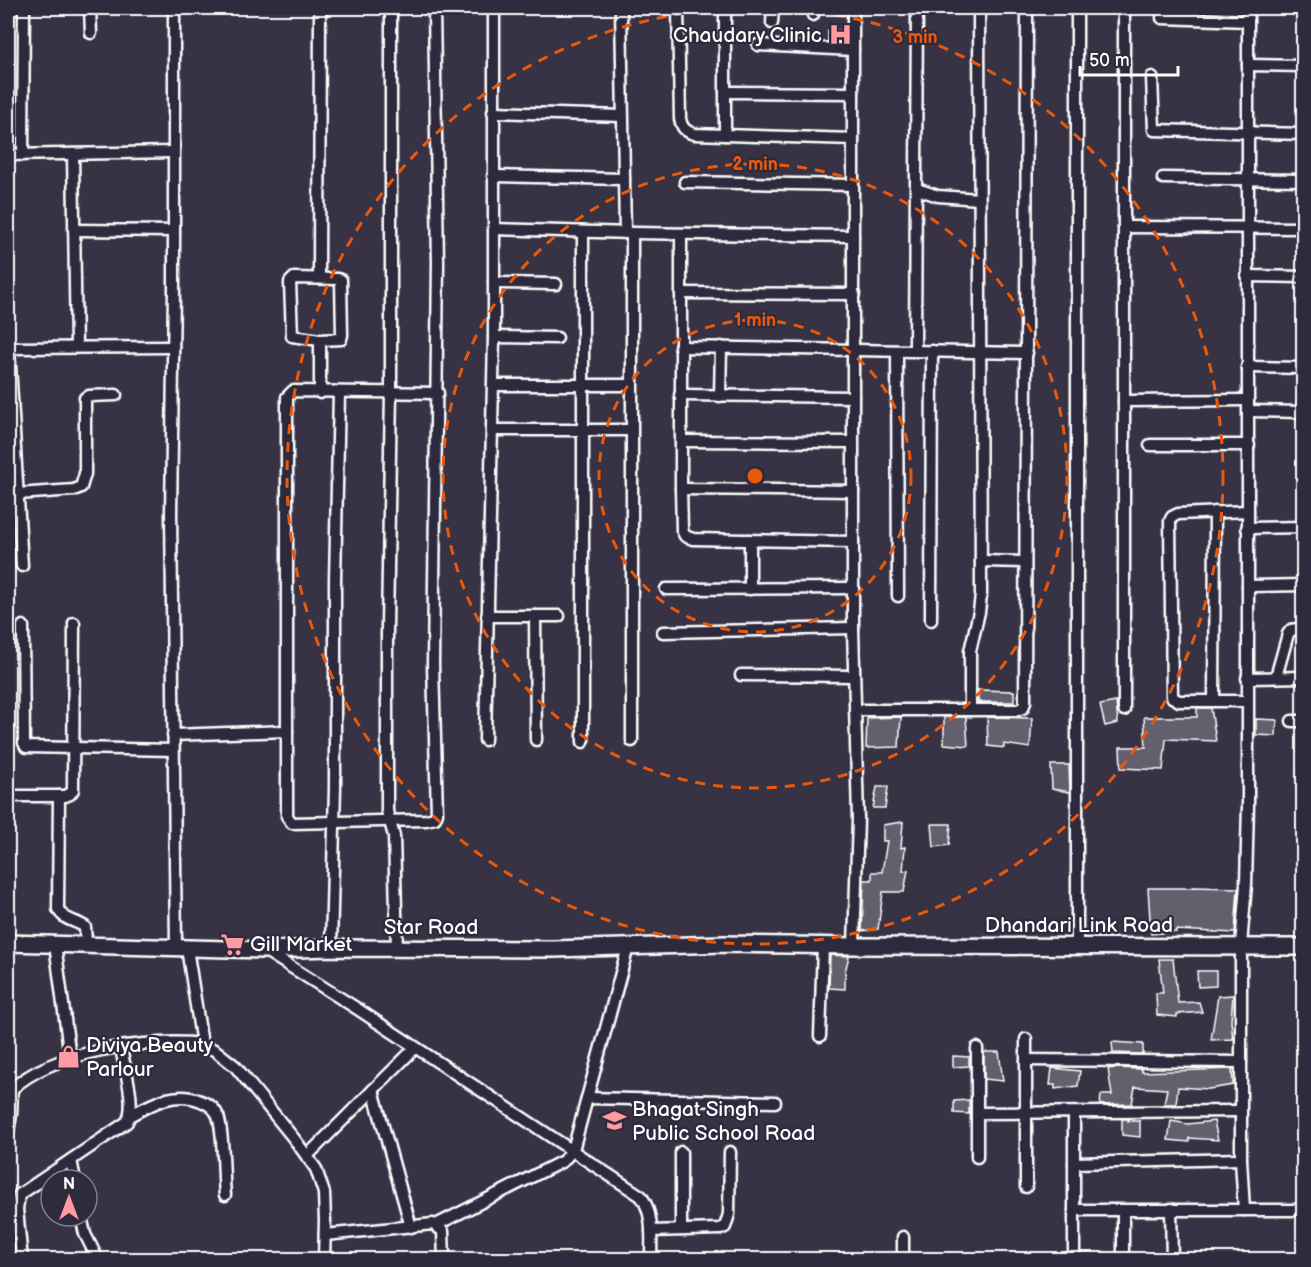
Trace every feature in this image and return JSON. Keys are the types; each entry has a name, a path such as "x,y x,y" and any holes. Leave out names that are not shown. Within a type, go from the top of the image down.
{"street":[{"path":"23,155 24,8"},
{"path":"90,8 91,33"},
{"path":"174,8 171,514 173,750 181,947 202,1044"},
{"path":"319,278 320,8"},
{"path":"391,8 392,393 387,627 387,811 394,836 397,948"},
{"path":"434,8 438,393 433,652 437,813 431,820 297,824 288,821 287,397 292,392 438,393"},
{"path":"485,740 494,337 494,8"},
{"path":"621,8 622,116 629,233 632,384 632,741"},
{"path":"678,8 681,126 686,131 694,134 853,139"},
{"path":"725,8 726,135"},
{"path":"772,23 773,8"},
{"path":"853,8 853,628 858,819 854,946"},
{"path":"915,351 917,8"},
{"path":"970,710 970,651 979,612 981,561 979,8"},
{"path":"855,710 1017,710 1023,708 1025,702 1027,8"},
{"path":"1077,8 1077,945"},
{"path":"1124,8 1124,710"},
{"path":"1244,1210 1240,1111 1241,946 1246,884 1249,445 1247,367 1248,8"},
{"path":"1162,18 1248,21"},
{"path":"758,45 853,50"},
{"path":"1248,65 1304,66"},
{"path":"1152,77 1154,130 1304,134"},
{"path":"726,92 853,93"},
{"path":"493,112 622,116"},
{"path":"8,155 173,152"},
{"path":"73,154 76,347"},
{"path":"493,176 624,179"},
{"path":"1162,178 1304,180"},
{"path":"685,182 853,185"},
{"path":"916,189 938,196 980,199"},
{"path":"1124,227 1304,228"},
{"path":"494,229 853,236"},
{"path":"74,230 174,231"},
{"path":"583,232 583,742"},
{"path":"681,234 681,489 682,530 685,536 693,539 853,542"},
{"path":"1247,276 1304,278"},
{"path":"294,278 319,278 341,280 341,339 320,340 292,336 290,282 294,278"},
{"path":"494,283 556,284"},
{"path":"681,293 854,294"},
{"path":"494,337 557,338"},
{"path":"320,340 320,393"},
{"path":"22,566 8,348 173,347"},
{"path":"680,347 1027,352"},
{"path":"720,396 721,347"},
{"path":"897,351 898,596"},
{"path":"931,620 932,351"},
{"path":"1247,367 1304,368"},
{"path":"493,384 632,384"},
{"path":"331,948 339,393"},
{"path":"18,494 81,488 85,474 85,398 116,395"},
{"path":"680,395 853,397"},
{"path":"1124,400 1248,406 1304,412"},
{"path":"492,429 631,430"},
{"path":"681,441 852,442"},
{"path":"1150,445 1249,445"},
{"path":"681,489 853,491"},
{"path":"1247,700 1179,701 1175,700 1171,694 1170,521 1174,514 1248,511"},
{"path":"1214,700 1215,512"},
{"path":"1247,528 1304,527"},
{"path":"750,540 750,589"},
{"path":"981,561 1025,562"},
{"path":"1248,586 1304,585"},
{"path":"666,589 853,588"},
{"path":"487,616 559,616"},
{"path":"535,616 536,740"},
{"path":"8,796 60,796 70,794 73,790 74,623"},
{"path":"22,626 24,743 26,747 173,750"},
{"path":"663,632 853,628"},
{"path":"1276,677 1288,634 1291,630 1304,628"},
{"path":"741,675 854,676"},
{"path":"1247,678 1304,676"},
{"path":"173,735 287,731"},
{"path":"60,796 58,909 61,915 85,927 86,945"},
{"name":"Star Road","path":"8,944 263,950 397,948 553,950 724,944 854,946"},
{"path":"55,944 70,1057"},
{"path":"820,1036 823,946"},
{"name":"Dhandari Link Road","path":"854,946 1304,946"},
{"path":"325,1234 436,1225 563,1161 573,1150 628,947"},
{"path":"263,950 356,1008 641,1196 648,1206 651,1260"},
{"path":"1026,1040 1026,1187"},
{"path":"8,1132 11,1115 10,1086 23,1078 70,1057 121,1048 181,1042 202,1044 216,1051 234,1066 316,1169 324,1193 324,1260"},
{"path":"22,1260 17,1209 19,1195 127,1122 131,1115 121,1048"},
{"path":"307,1156 415,1048"},
{"path":"977,1048 977,1157"},
{"path":"1026,1060 1241,1062"},
{"path":"373,1090 411,1227"},
{"path":"131,1115 169,1098 190,1098 212,1106 218,1115 220,1127 225,1195"},
{"path":"587,1098 775,1102"},
{"path":"977,1113 1240,1111"},
{"path":"1074,1113 1074,1260"},
{"path":"681,1152 681,1230"},
{"path":"651,1231 726,1227 729,1214 730,1152"},
{"path":"1074,1162 1241,1159"},
{"path":"71,1160 73,1168"},
{"path":"1172,1209 1172,1260"},
{"path":"1074,1210 1304,1210"},
{"path":"1123,1210 1123,1260"},
{"path":"436,1225 443,1231 444,1260"},
{"path":"84,1228 98,1260"},
{"path":"903,1237 903,1260"}],"building":[{"path":"846,30 846,42 828,41 828,31"},
{"path":"978,690 1014,691 1014,702 978,702"},
{"path":"1116,702 1118,723 1105,726 1100,705"},
{"path":"1197,708 1211,708 1216,741 1166,739 1163,770 1121,768 1120,747 1146,747 1144,717 1197,717"},
{"path":"901,717 899,747 866,748 867,718"},
{"path":"944,717 966,717 968,746 944,744"},
{"path":"987,717 1032,718 1030,748 1004,744 1004,748 988,746"},
{"path":"1256,719 1277,720 1276,736 1256,735"},
{"path":"1051,765 1069,765 1070,792 1052,789"},
{"path":"877,787 888,787 885,808 873,808"},
{"path":"903,822 901,848 905,847 903,871 908,870 904,892 883,892 878,929 862,931 864,880 872,880 872,872 882,872 887,841 883,841 883,825"},
{"path":"932,824 951,824 949,845 934,847"},
{"path":"1148,888 1238,888 1235,933 1176,930 1176,932 1151,934"},
{"path":"830,955 849,956 845,972 845,989 829,988"},
{"path":"1159,959 1173,959 1178,1003 1199,1002 1202,1012 1177,1014 1177,1017 1157,1015 1156,993 1163,993"},
{"path":"1197,971 1216,971 1216,986 1198,987"},
{"path":"1233,995 1231,1021 1233,1039 1211,1040 1218,996"},
{"path":"1112,1042 1143,1044 1143,1054 1113,1053"},
{"path":"984,1052 999,1052 1003,1081 984,1079"},
{"path":"953,1056 969,1057 969,1066 953,1067"},
{"path":"1052,1068 1080,1071 1078,1086 1055,1089 1055,1085 1050,1085"},
{"path":"1108,1069 1142,1069 1142,1072 1232,1069 1233,1085 1209,1089 1178,1087 1176,1104 1164,1104 1167,1089 1135,1087 1132,1104 1100,1105 1101,1095 1112,1095"},
{"path":"969,1100 969,1114 954,1113 954,1101"},
{"path":"1122,1119 1140,1121 1140,1137 1122,1135"},
{"path":"1171,1121 1188,1124 1214,1121 1218,1140 1189,1138 1189,1142 1168,1140"}],"place":[{"name":"Chaudary Clinic","path":"840,35"},
{"name":"Gill Market","path":"232,944"},
{"name":"Diviya Beauty Parlour","path":"68,1057"},
{"name":"Bhagat Singh Public School Road","path":"614,1121"}]}
